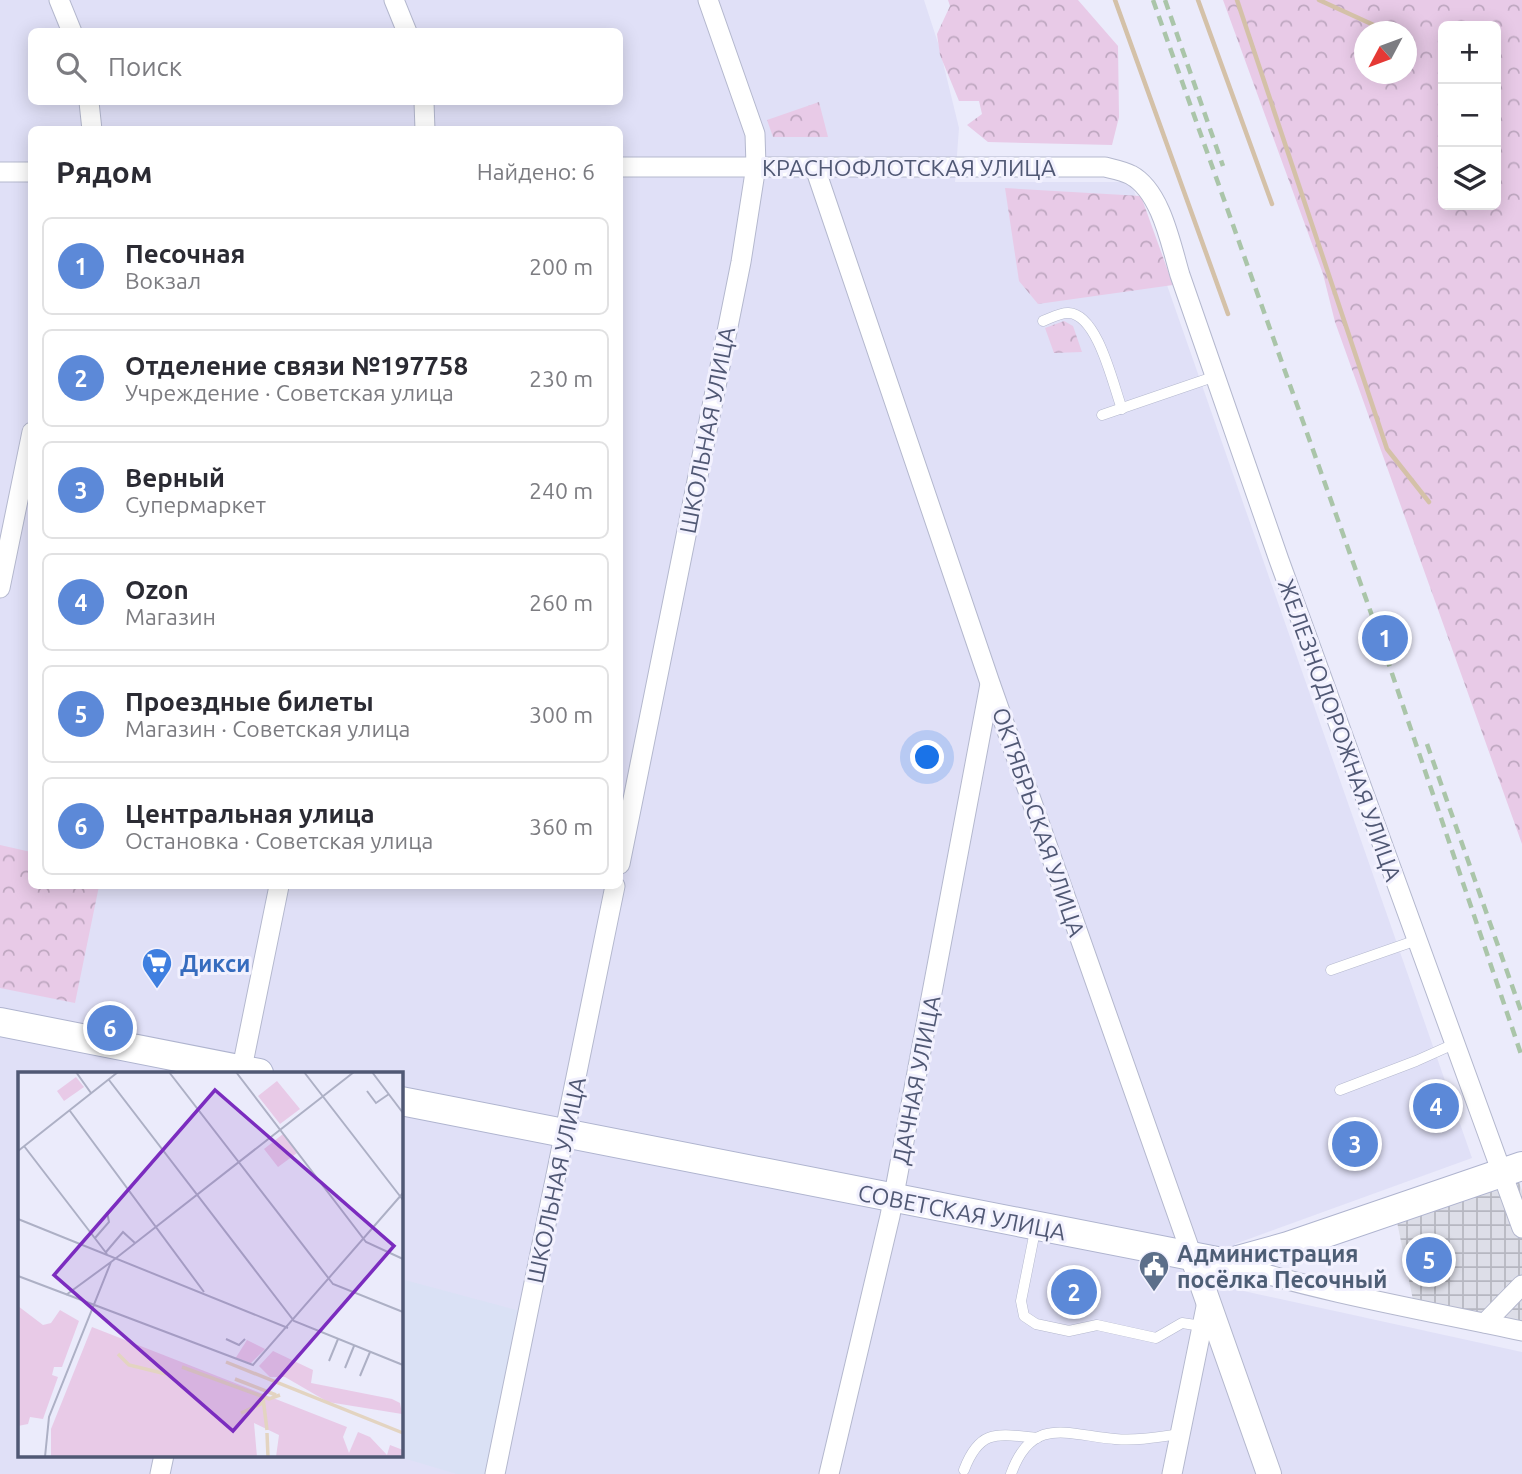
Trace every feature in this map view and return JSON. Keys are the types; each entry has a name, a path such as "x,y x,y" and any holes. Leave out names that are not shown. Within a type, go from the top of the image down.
{"main road":[{"path":"0,1022 247,1072"},
{"name":"СОВЕТСКАЯ УЛИЦА","path":"402,1101 1227,1263"},
{"path":"1227,1263 1288,1246 1512,1169"}],"street":[{"path":"59,0 70,28"},
{"path":"394,0 405,28"},
{"name":"ШКОЛЬНАЯ УЛИЦА","path":"623,849 741,262 755,166 755,134 708,0"},
{"path":"89,105 92,126"},
{"path":"424,105 425,126"},
{"name":"КРАСНОФЛОТСКАЯ УЛИЦА","path":"623,167 1105,167 1131,175 1150,190 1167,229"},
{"name":"ОКТЯБРЬСКАЯ УЛИЦА","path":"815,168 990,683 1269,1474"},
{"path":"0,172 28,172"},
{"name":"ЖЕЛЕЗНОДОРОЖНАЯ УЛИЦА","path":"1167,229 1279,560 1454,1044 1512,1169 1522,1228"},
{"path":"0,588 28,452"},
{"name":"ДАЧНАЯ УЛИЦА","path":"829,1474 893,1199 990,683"},
{"path":"247,1072 278,889"},
{"name":"ШКОЛЬНАЯ УЛИЦА","path":"495,1474 614,889"},
{"name":"СОВЕТСКАЯ УЛИЦА","path":"1227,1263 1303,1284 1446,1317 1522,1331"},
{"path":"1485,1323 1522,1285"},
{"path":"1172,1474 1208,1296"},
{"path":"160,1474 164,1456"}],"lane":[{"path":"1043,321 1066,312 1077,314 1093,328 1122,409"},
{"path":"1102,415 1216,376"},
{"path":"1331,970 1417,940"},
{"path":"1339,1090 1454,1044"},
{"path":"1036,1226 1021,1301 1024,1316 1036,1324 1069,1331 1097,1325 1156,1338 1182,1323 1202,1326"},
{"path":"1011,1474 1015,1462 1025,1449 1049,1432 1062,1430 1117,1440 1180,1434"},
{"path":"964,1470 975,1446 995,1434 1037,1438"}],"shaded area":[{"path":"0,0 924,0 939,46 959,128 955,182 1131,182 1472,1158 1235,1244 1239,1290 1522,1352 1522,1474 0,1474"},
{"path":"1518,1179 1522,1191 1522,1327 1413,1300 1397,1222"},
{"path":"402,1279 528,1313 495,1474 457,1474 396,1456 402,1456"}],"green space":[{"path":"948,0 1078,0 1118,46 1119,117 1112,145 988,142 967,125 982,114 979,101 959,101 940,55 937,34 950,6"},
{"path":"1223,0 1522,0 1522,844 1335,322 1323,274"},
{"path":"819,102 828,137 773,137 767,120"},
{"path":"1005,188 1141,196 1173,285 1038,304 1019,281"},
{"path":"1064,321 1073,326 1082,352 1054,353 1045,328"},
{"path":"0,845 28,851 28,889 98,889 75,1003 0,988"}],"waterway":[{"path":"1115,0 1228,314"},
{"path":"1198,0 1272,204"},
{"path":"1237,0 1387,449 1429,502"},
{"path":"1319,0 1365,21"}],"railway":[{"path":"1153,0 1381,641 1522,1057"},
{"path":"1165,0 1223,166"},
{"path":"1427,744 1522,1014"}],"place":[{"name":"Песочная","path":"1385,638"},
{"name":"Дикси","path":"157,990"},
{"name":"Центральная улица","path":"110,1028"},
{"name":"Ozon","path":"1436,1106"},
{"name":"Верный","path":"1355,1144"},
{"name":"Проездные билеты","path":"1429,1260"},
{"name":"Отделение связи №197758","path":"1074,1292"},
{"name":"Администрация посёлка Песочный","path":"1154,1293"}]}
